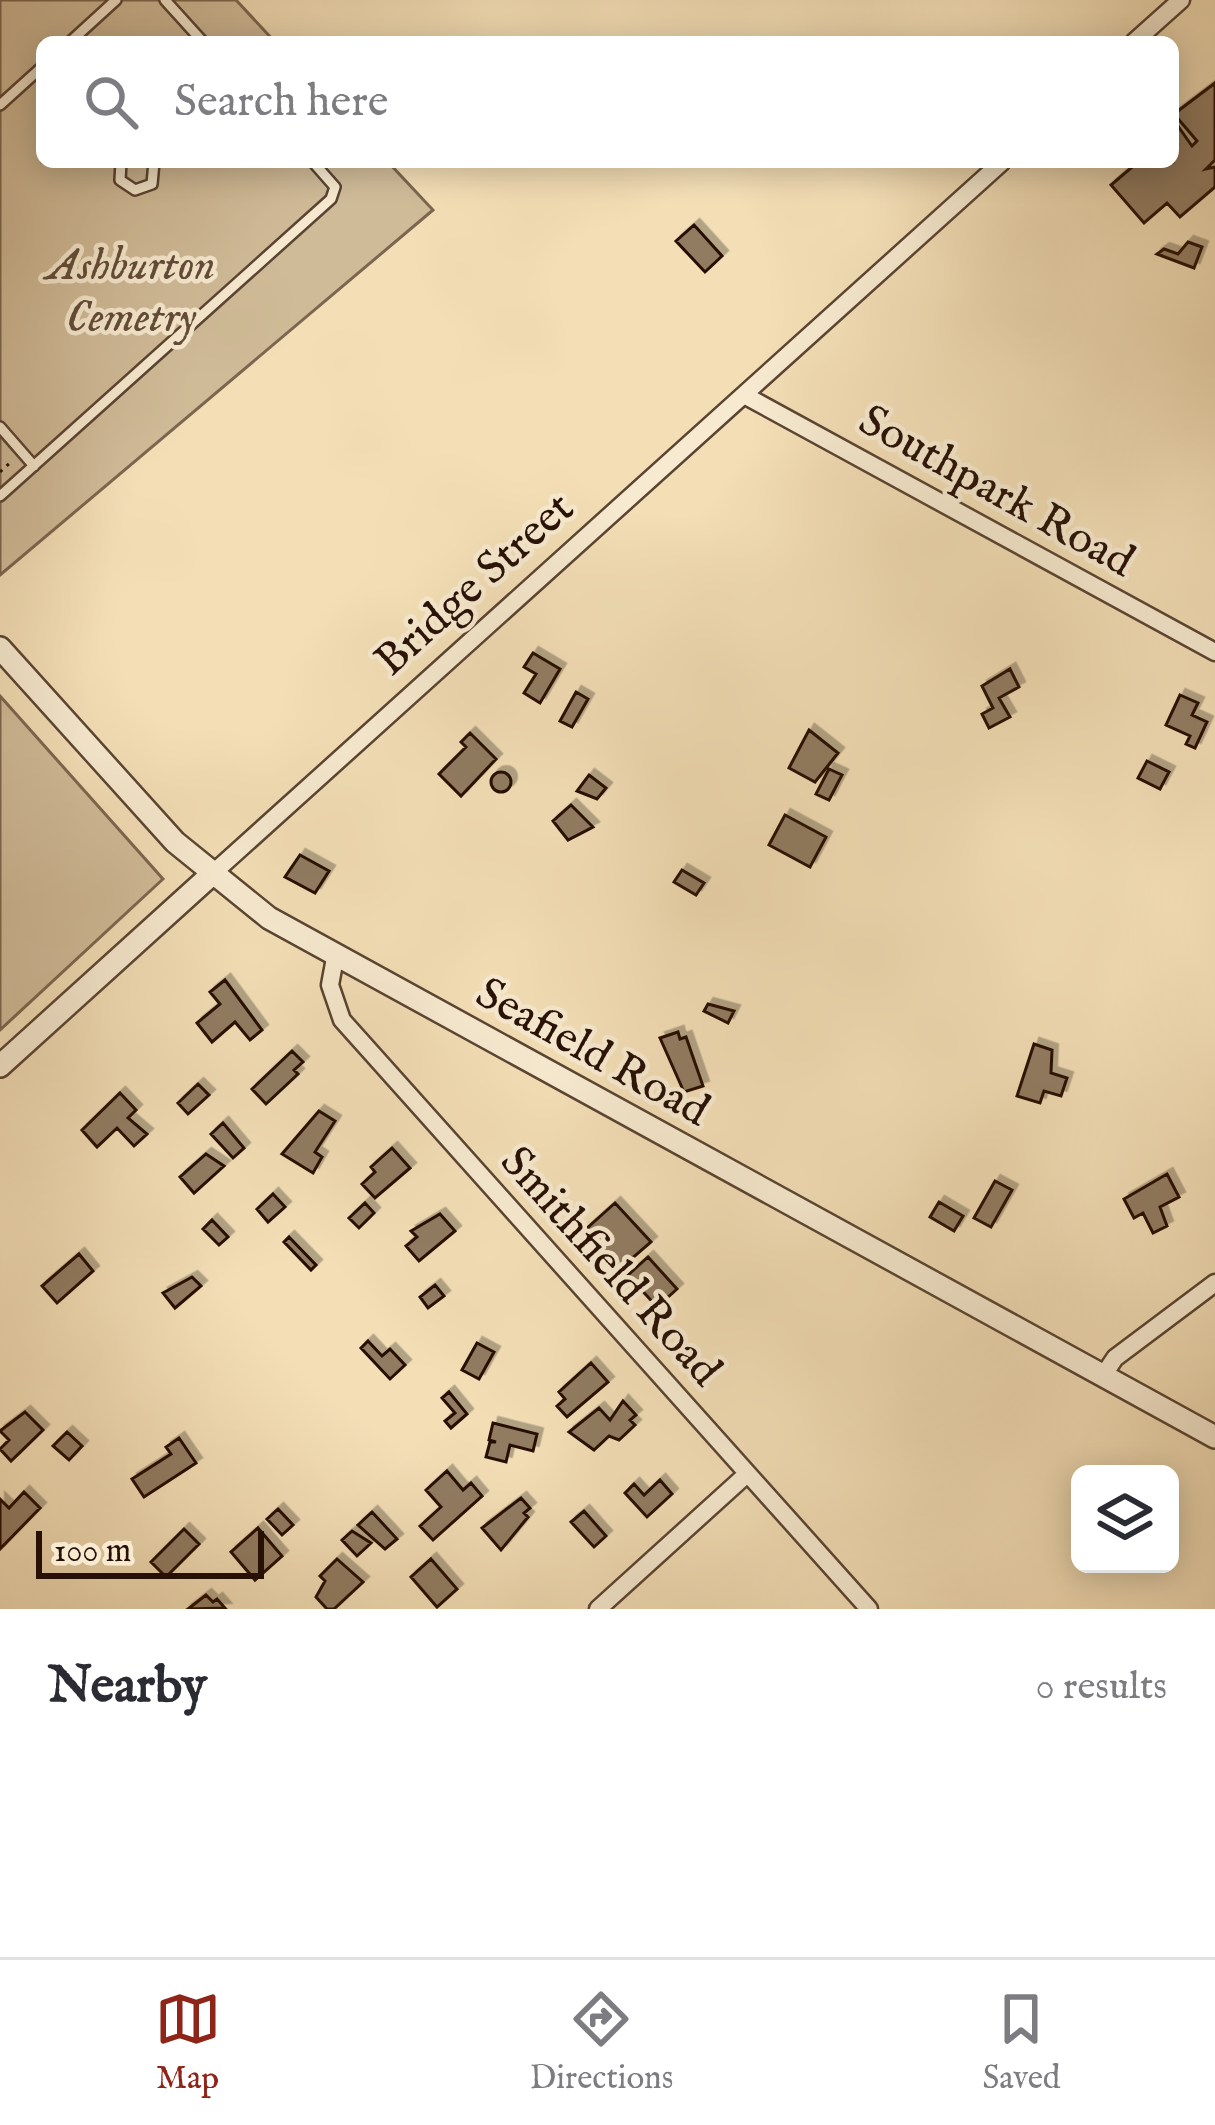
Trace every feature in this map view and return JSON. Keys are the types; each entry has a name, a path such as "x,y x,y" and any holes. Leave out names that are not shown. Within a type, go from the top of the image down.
{"street":[{"path":"1141,36 1181,0"},
{"name":"Bridge Street","path":"0,1066 995,168"},
{"name":"Southpark Road","path":"744,395 1215,652"},
{"name":"Seafield Road","path":"0,648 175,842 211,875 335,958 1215,1437"},
{"name":"Smithfield Road","path":"335,958 330,986 342,1020 869,1609"},
{"path":"1103,1376 1115,1358 1215,1283"},
{"path":"598,1609 747,1474"}],"lane":[{"path":"77,36 116,0"},
{"path":"165,0 198,36"},
{"path":"0,105 36,72"},
{"path":"121,168 120,180 135,190 152,184 153,168"},
{"path":"0,496 332,199 335,187 318,168"},
{"path":"0,427 34,466"}],"path":[{"path":"0,472 22,452"}],"green space":[{"name":"Ashburton Cemetry","path":"0,0 236,0 269,36 36,36 36,168 394,168 433,210 0,575"},
{"path":"0,696 163,879 0,1030"}],"building":[{"path":"1215,83 1215,160 1206,169 1215,167 1215,187 1180,217 1167,203 1144,223 1111,185 1131,168 1179,168 1179,128 1192,146 1197,141 1179,120 1179,110"},
{"path":"694,225 722,256 705,272 676,241"},
{"path":"1188,242 1202,247 1194,268 1157,254 1164,249 1178,254"},
{"path":"533,653 560,669 540,703 524,693 536,674 524,667"},
{"path":"1010,669 1019,687 999,698 1010,717 989,728 982,714 993,708 982,686"},
{"path":"576,692 588,699 572,727 560,721"},
{"path":"1180,695 1198,703 1192,715 1207,722 1195,748 1186,744 1190,736 1166,725"},
{"path":"809,730 838,753 815,782 789,768"},
{"path":"470,733 496,759 461,796 439,774 466,747 461,742"},
{"path":"1147,761 1169,772 1160,789 1138,778"},
{"path":"829,769 842,775 829,800 816,794"},
{"path":"501,772 511,782 501,792 491,782"},
{"path":"589,775 606,788 597,799 577,791"},
{"path":"571,805 593,827 568,840 553,821"},
{"path":"785,815 826,837 810,867 769,845"},
{"path":"300,855 329,871 315,893 285,877"},
{"path":"682,870 704,883 696,895 674,882"},
{"path":"225,980 262,1030 250,1040 235,1022 212,1042 197,1023 220,1004 210,992"},
{"path":"708,1004 734,1011 728,1023 704,1011"},
{"path":"678,1032 680,1039 686,1037 703,1086 684,1092 660,1038"},
{"path":"1034,1044 1052,1050 1051,1073 1067,1078 1061,1096 1044,1091 1040,1103 1017,1096"},
{"path":"292,1051 303,1062 294,1070 298,1074 266,1104 252,1089"},
{"path":"198,1084 209,1095 188,1114 178,1103"},
{"path":"120,1093 136,1110 128,1118 147,1134 134,1146 117,1128 97,1147 82,1130"},
{"path":"319,1111 335,1121 315,1152 322,1157 313,1173 282,1154"},
{"path":"223,1123 244,1148 233,1158 211,1134"},
{"path":"392,1148 410,1168 375,1198 362,1184 375,1172 371,1167"},
{"path":"206,1154 224,1166 194,1193 180,1177"},
{"path":"1167,1174 1179,1197 1160,1207 1167,1226 1153,1233 1143,1213 1134,1218 1124,1199"},
{"path":"995,1181 1012,1190 991,1227 974,1218"},
{"path":"273,1194 285,1207 268,1222 257,1209"},
{"path":"939,1202 963,1216 954,1231 930,1217"},
{"path":"365,1203 374,1213 359,1228 349,1218"},
{"path":"615,1203 651,1242 621,1268 586,1229"},
{"path":"440,1214 455,1231 419,1261 406,1246 417,1237 411,1231"},
{"path":"212,1220 228,1237 219,1245 203,1229"},
{"path":"289,1237 316,1265 311,1270 284,1242"},
{"path":"79,1254 93,1271 57,1303 42,1286"},
{"path":"648,1257 677,1289 657,1307 628,1275"},
{"path":"192,1277 201,1286 175,1308 163,1293"},
{"path":"435,1285 444,1296 428,1308 420,1297"},
{"path":"368,1341 382,1356 390,1349 405,1365 390,1379 361,1348"},
{"path":"477,1343 494,1352 479,1379 462,1370"},
{"path":"591,1363 608,1382 567,1417 557,1406 565,1399 559,1392"},
{"path":"449,1392 467,1414 451,1428 445,1421 455,1413 442,1398"},
{"path":"623,1401 636,1415 630,1420 635,1425 619,1440 609,1436 594,1450 569,1432 599,1408 610,1420"},
{"path":"25,1412 43,1430 11,1461 0,1449 9,1440 0,1431"},
{"path":"493,1423 537,1434 533,1451 510,1445 506,1462 486,1457 490,1442 496,1442 489,1440"},
{"path":"67,1432 82,1446 69,1460 53,1446"},
{"path":"179,1438 196,1463 144,1497 132,1479 171,1454 166,1447"},
{"path":"447,1471 463,1490 471,1483 482,1496 433,1540 420,1526 441,1507 426,1490"},
{"path":"660,1480 672,1494 647,1517 625,1493 634,1484 644,1495"},
{"path":"24,1492 40,1508 0,1549 0,1499 9,1508"},
{"path":"521,1498 530,1508 524,1513 528,1517 501,1550 482,1528"},
{"path":"278,1509 293,1525 282,1535 267,1519"},
{"path":"584,1511 606,1536 594,1547 571,1522"},
{"path":"372,1512 397,1539 385,1549 358,1525"},
{"path":"258,1528 282,1556 255,1580 231,1552"},
{"path":"184,1529 199,1544 166,1577 151,1562"},
{"path":"352,1531 371,1543 357,1556 342,1540"},
{"path":"337,1559 363,1582 334,1609 327,1609 316,1597 325,1581 320,1576"},
{"path":"431,1559 457,1589 437,1607 411,1577"},
{"path":"206,1595 213,1602 217,1599 225,1608 188,1609"}]}
